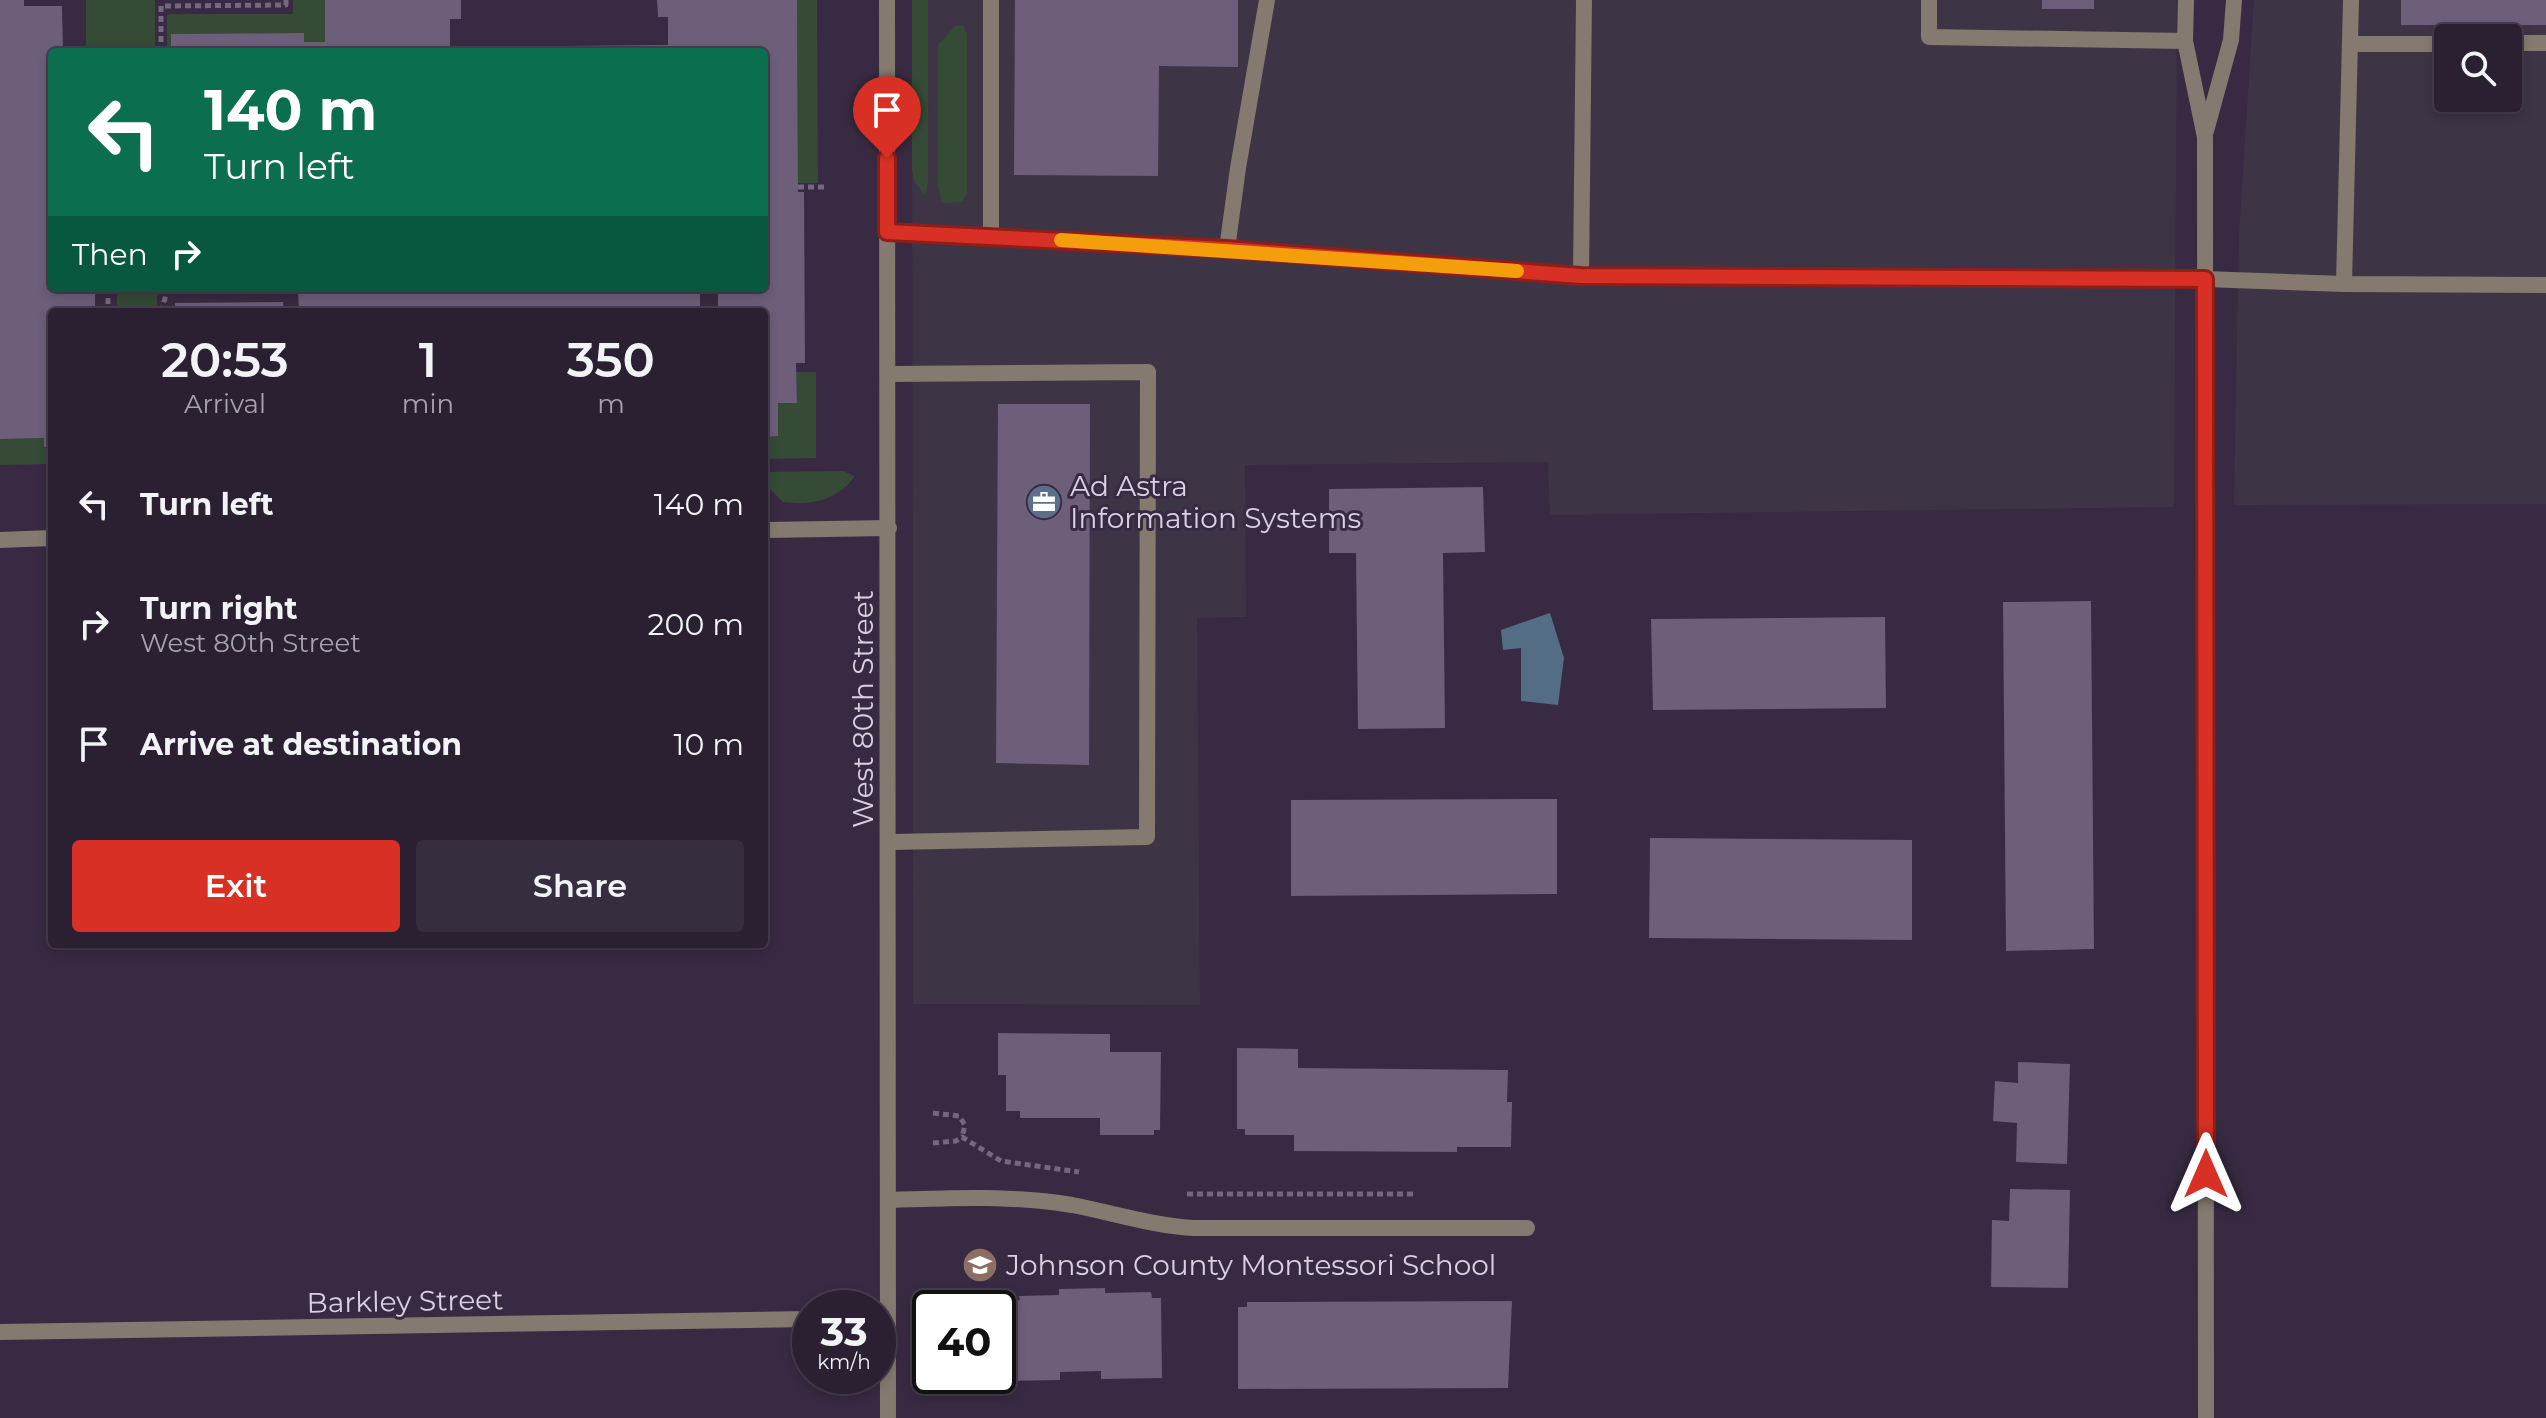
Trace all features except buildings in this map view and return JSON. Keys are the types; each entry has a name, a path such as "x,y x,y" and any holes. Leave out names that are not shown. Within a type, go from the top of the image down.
{"street":[{"name":"West 80th Street","path":"884,1290 888,1200 889,842 887,0"},
{"path":"991,0 991,235"},
{"path":"1227,249 1267,0"},
{"path":"1581,276 1584,0"},
{"path":"1929,0 1929,37 2185,41"},
{"path":"2186,0 2185,41 2205,137 2206,1418"},
{"path":"2205,137 2231,40 2234,0"},
{"path":"2344,284 2351,0"},
{"path":"2522,43 2546,43"},
{"path":"2350,44 2434,44"},
{"path":"887,232 1227,249 1581,276 2205,279 2344,284 2546,285"},
{"path":"888,374 1148,372 1147,837 889,842"},
{"path":"768,530 889,528"},
{"path":"0,540 48,538"},
{"path":"888,1200 1022,1200 1073,1205 1143,1223 1193,1228 1527,1228"},
{"name":"Barkley Street","path":"0,1332 792,1319"},
{"name":"West 80th Street","path":"887,1394 888,1418"}],"path":[{"path":"161,48 161,6 286,5 286,0"},
{"path":"798,187 824,187"},
{"path":"933,1113 959,1116 965,1125 962,1137 956,1141 933,1143"},
{"path":"962,1137 1001,1161 1058,1167 1093,1176"},
{"path":"1174,1194 1427,1194"}],"shaded area":[{"path":"912,0 2177,0 2174,507 1550,515 1548,462 1245,465 1246,617 1197,618 1200,1005 913,1004"},
{"path":"2254,0 2546,0 2546,504 2234,505 2239,234"}],"green space":[{"path":"86,0 155,0 155,48 86,48"},
{"path":"293,0 325,0 325,42 304,42 304,33 172,34 171,48 167,48 167,14 293,14"},
{"path":"797,0 817,0 818,183 798,183"},
{"path":"912,0 928,0 928,182 925,195 915,183 912,170"},
{"path":"963,25 967,34 967,194 962,202 942,203 938,187 938,45 955,26"},
{"path":"117,292 160,292 157,308 117,308"},
{"path":"796,372 816,372 816,458 768,459 768,437 778,436 778,403 797,402"},
{"path":"44,438 44,447 48,447 48,464 0,465 0,439"},
{"path":"843,471 855,476 832,496 804,503 783,502 768,487 768,472"}],"water":[{"path":"1550,613 1564,658 1558,705 1521,701 1521,648 1503,650 1501,630"}],"slow traffic":[{"path":"1061,240 1517,271"}],"place":[{"name":"Ad Astra Information Systems","path":"1044,502"},
{"name":"Johnson County Montessori School","path":"980,1265"}],"route":[{"path":"887,158 887,232 998,235 1170,248 1227,249 1581,276 2205,279 2206,1174"}]}
